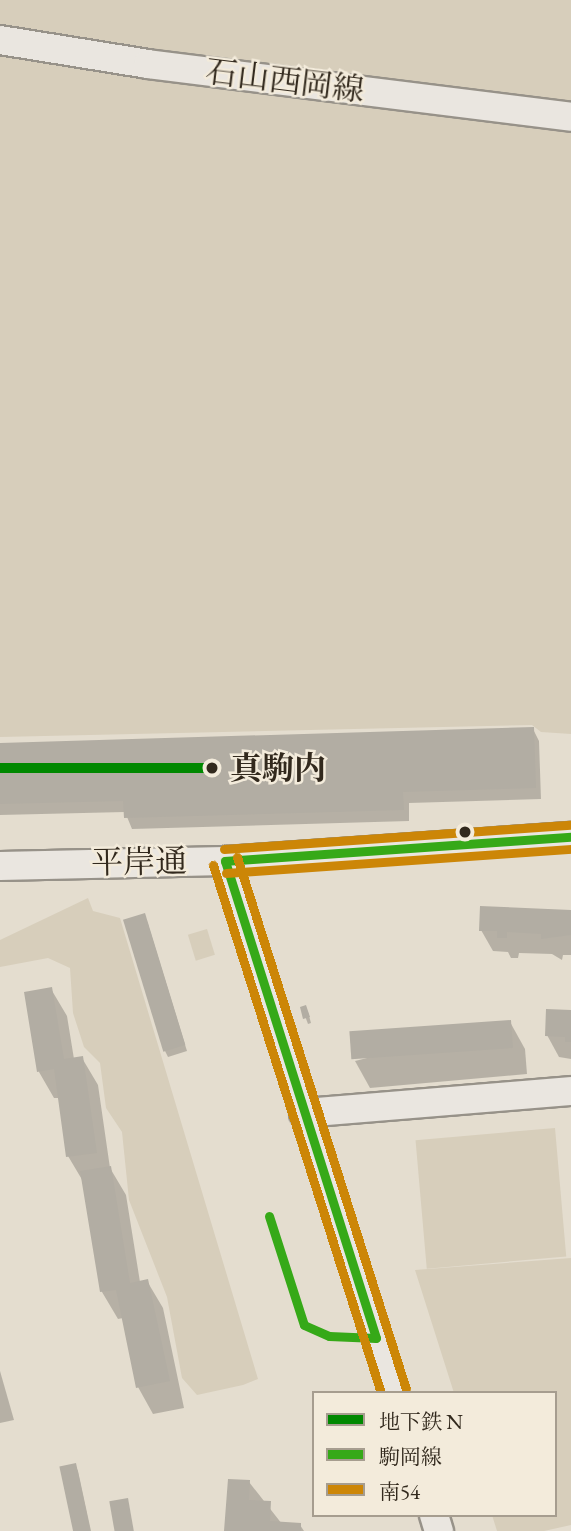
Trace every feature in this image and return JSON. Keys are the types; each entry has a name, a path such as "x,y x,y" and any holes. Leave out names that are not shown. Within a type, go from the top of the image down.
{"street":[{"name":"石山西岡線","path":"0,40 571,117"},
{"name":"平岸通","path":"0,866 225,861 571,837"},
{"path":"225,861 393,1391"},
{"path":"304,1113 571,1091"}],"shaded area":[{"path":"0,0 571,0 571,734 541,732 532,725 0,737"},
{"path":"88,898 93,911 120,918 258,1379 243,1385 197,1395 182,1378 167,1297 129,1200 122,1132 106,1108 100,1063 84,1047 73,1013 70,968 48,958 0,967 0,940"},
{"path":"207,929 215,955 196,961 188,935"},
{"path":"555,1128 566,1257 427,1269 416,1140"},
{"path":"571,1258 571,1525 544,1531 497,1531 493,1517 557,1517 557,1391 453,1391 415,1270"}],"building":[{"path":"534,727 536,788 403,792 404,810 124,818 123,801 0,804 0,743"},
{"path":"480,906 571,910 571,935 541,939 541,934 507,932 507,938 497,938 497,931 479,931"},
{"path":"145,913 185,1045 163,1052 123,920"},
{"path":"52,987 64,1059 83,1056 97,1153 66,1157 54,1069 37,1072 24,992"},
{"path":"306,1005 310,1017 303,1019 300,1007"},
{"path":"546,1009 571,1010 571,1042 565,1042 565,1037 545,1036"},
{"path":"511,1020 513,1048 351,1059 349,1031"},
{"path":"111,1166 130,1283 148,1279 170,1381 136,1388 116,1290 100,1292 80,1171"},
{"path":"76,1463 90,1530 73,1531 59,1467"},
{"path":"228,1479 250,1480 249,1500 271,1501 270,1521 301,1523 301,1531 224,1531"},
{"path":"128,1498 134,1531 115,1531 109,1501"}],"metro line":[{"name":"N","path":"0,768 212,768"}],"transit line":[{"path":"224,849 570,825"},
{"name":"駒岡線","path":"225,861 571,837"},
{"name":"南54","path":"226,873 571,849"},
{"path":"237,857 406,1389"},
{"name":"駒岡線","path":"225,861 376,1338"},
{"name":"南54","path":"213,865 380,1391"},
{"name":"駒岡線","path":"269,1216 304,1325 329,1336 376,1338"}],"place":[{"name":"真駒内","path":"212,768"}]}
